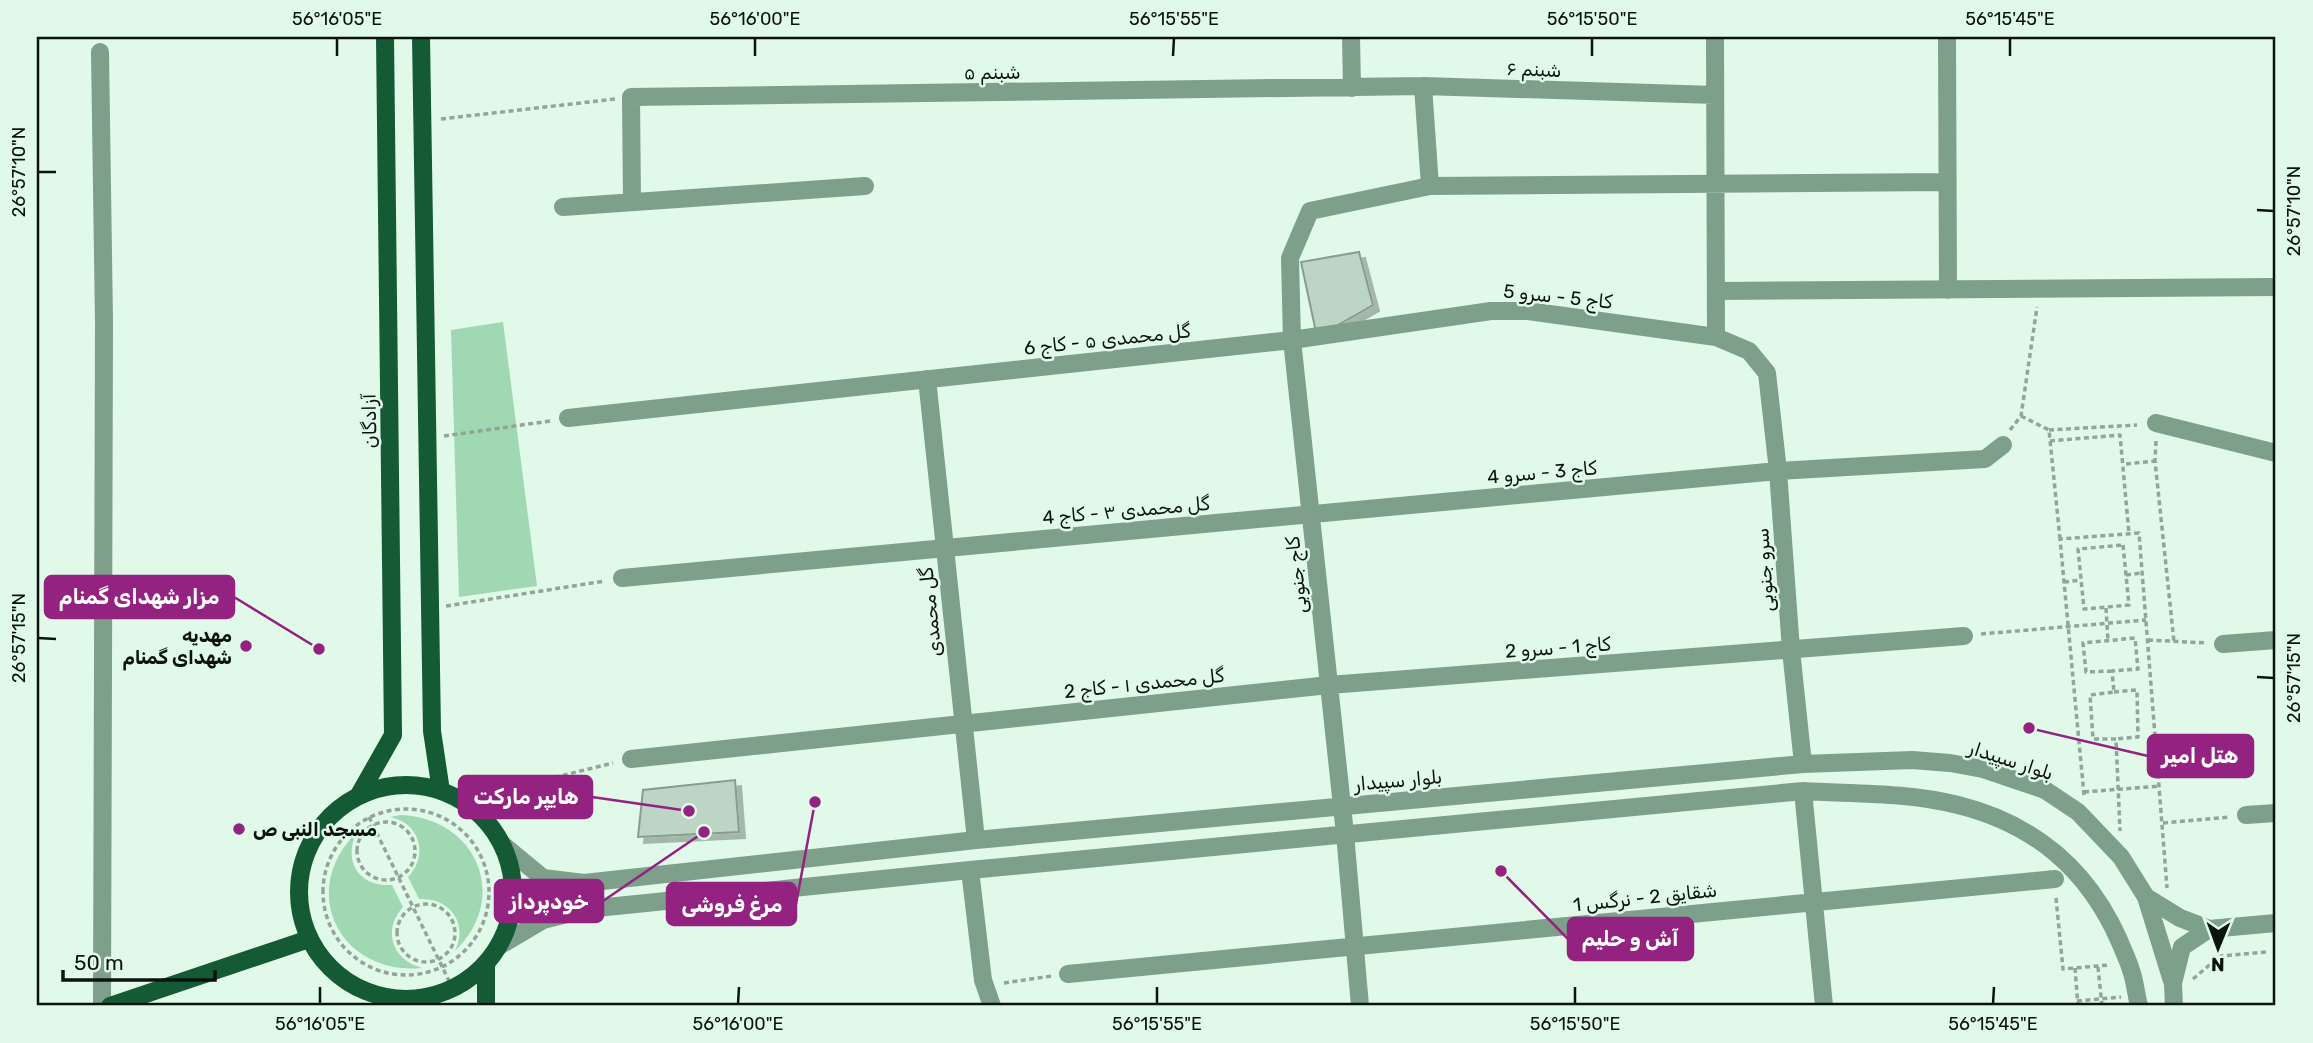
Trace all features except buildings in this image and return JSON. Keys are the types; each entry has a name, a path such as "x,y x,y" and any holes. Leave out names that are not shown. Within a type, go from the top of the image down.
{"main road":[{"name":"آزادگان","path":"359,795 394,735 385,37"},
{"path":"421,37 432,730 441,791"},
{"path":"400,785 441,791 477,812 492,827 503,845 513,886 513,907 508,928 486,963 471,978 453,989 416,1003 370,994 351,985 334,972 320,957 309,939 301,919 298,898 304,857 325,821 359,795 378,788 400,785"},
{"path":"110,1006 309,939"},
{"path":"486,963 486,1006"}],"street":[{"path":"1351,37 1352,88"},
{"path":"1715,37 1716,337"},
{"path":"1947,37 1948,290"},
{"path":"100,52 104,323 102,1006"},
{"path":"1423,86 1430,186 1947,181"},
{"name":"شبنم ۶","path":"1352,88 1423,86 1715,95"},
{"name":"شبنم ۵","path":"631,97 1352,88"},
{"path":"631,97 632,202"},
{"path":"563,207 865,186"},
{"name":"کاج جنوبی","path":"1360,1006 1345,834 1292,340 1290,258 1310,211 1430,186"},
{"path":"1717,291 2276,287"},
{"name":"کاج 5 - سرو 5","path":"1292,340 1491,311 1528,311 1716,337 1749,352 1767,373"},
{"name":"گل محمدی ۵ - کاج 6","path":"568,418 1292,340"},
{"name":"سرو جنوبی","path":"1767,373 1803,764"},
{"name":"گل محمدی","path":"926,379 976,840"},
{"path":"2156,424 2276,453"},
{"name":"کاج 3 - سرو 4","path":"1310,514 1778,471 1985,459 2003,445"},
{"name":"گل محمدی ۳ - کاج 4","path":"622,578 1310,514"},
{"name":"کاج 1 - سرو 2","path":"1329,685 1964,636"},
{"path":"2223,644 2276,640"},
{"name":"گل محمدی ۱ - کاج 2","path":"631,759 1329,685"},
{"name":"بلوار سپیدار","path":"503,845 542,878 584,883 976,840 1803,764 1912,760 1950,763 1983,769 2045,790 2078,812 2121,858 2146,897 2181,986 2174,1006"},
{"path":"1803,791 1824,1006"},
{"path":"499,946 543,920 587,909 1803,791 1902,796 1956,804 2003,819 2045,843 2083,879 2108,916 2129,964 2138,1001"},
{"path":"2246,815 2276,813"},
{"path":"970,870 985,986 992,1006"},
{"name":"شقایق 2 - نرگس 1","path":"1068,974 2054,879"},
{"path":"2146,897 2179,918 2209,929 2276,923"},
{"path":"2181,986 2182,947 2209,929"}],"path":[{"path":"422,121 631,97"},
{"path":"2003,445 2012,426 2021,416 2040,289"},
{"path":"2021,416 2049,430 2156,424 2155,461 2174,642"},
{"path":"428,438 568,418"},
{"path":"2049,430 2085,820"},
{"path":"2050,442 2120,435 2129,534"},
{"path":"2126,464 2155,461"},
{"path":"2060,539 2139,533 2169,911"},
{"path":"2097,536 2098,548"},
{"path":"2123,545 2126,575 2129,605 2084,609 2078,550 2123,545"},
{"path":"2126,575 2142,573"},
{"path":"430,608 622,578"},
{"path":"2064,582 2081,580"},
{"path":"2105,607 2108,641"},
{"path":"1964,636 2146,620"},
{"path":"2135,638 2138,669 2112,671 2086,672 2083,643 2135,638"},
{"path":"2148,640 2223,644"},
{"path":"2112,671 2115,692"},
{"path":"2137,690 2138,737 2116,739 2094,739 2090,695 2137,690"},
{"path":"2116,739 2121,858"},
{"path":"477,812 548,779 631,759"},
{"path":"2084,792 2160,786"},
{"path":"359,795 453,989"},
{"path":"401,809 433,814 461,830 481,856 489,887 485,919 468,947 442,967 411,975 378,971 350,954 331,928 322,897 327,865 343,837 369,817 401,809"},
{"path":"2162,822 2246,815"},
{"path":"395,824 412,839 413,861 405,873 398,877 384,880 377,878 360,864 357,849 359,842 362,835 373,826 395,824"},
{"path":"2054,879 2063,969 2129,964"},
{"path":"428,904 435,906 442,909 451,920 454,928 453,942 444,955 438,958 431,961 416,960 400,945 397,938 398,923 413,907 428,904"},
{"path":"2181,986 2220,956 2266,952"},
{"path":"2098,966 2102,1006"},
{"path":"2075,968 2078,1006"},
{"path":"985,986 1068,974"},
{"path":"2077,1000 2101,998 2138,1001"}],"green space":[{"path":"503,322 537,586 459,597 451,330"},
{"path":"401,815 427,819 449,830 466,845 477,864 482,885 481,907 472,930 455,951 460,931 454,914 439,902 419,899 408,877 418,859 418,841 408,826 390,817"},
{"path":"356,833 353,863 357,871 371,882 392,885 403,907 393,925 393,943 403,958 422,968 393,967 369,959 350,944 336,926 330,904 330,880 339,856"}],"place":[{"name":"مهدیه شهدای گمنام","path":"246,646"},
{"name":"مزار شهدای گمنام","path":"319,649"},
{"name":"هتل امیر","path":"2029,728"},
{"name":"مرغ فروشی","path":"815,802"},
{"name":"هایپر مارکت","path":"689,811"},
{"name":"مسجد النبی ص","path":"239,829"},
{"name":"خودپرداز","path":"704,832"},
{"name":"آش و حلیم","path":"1501,871"}]}
